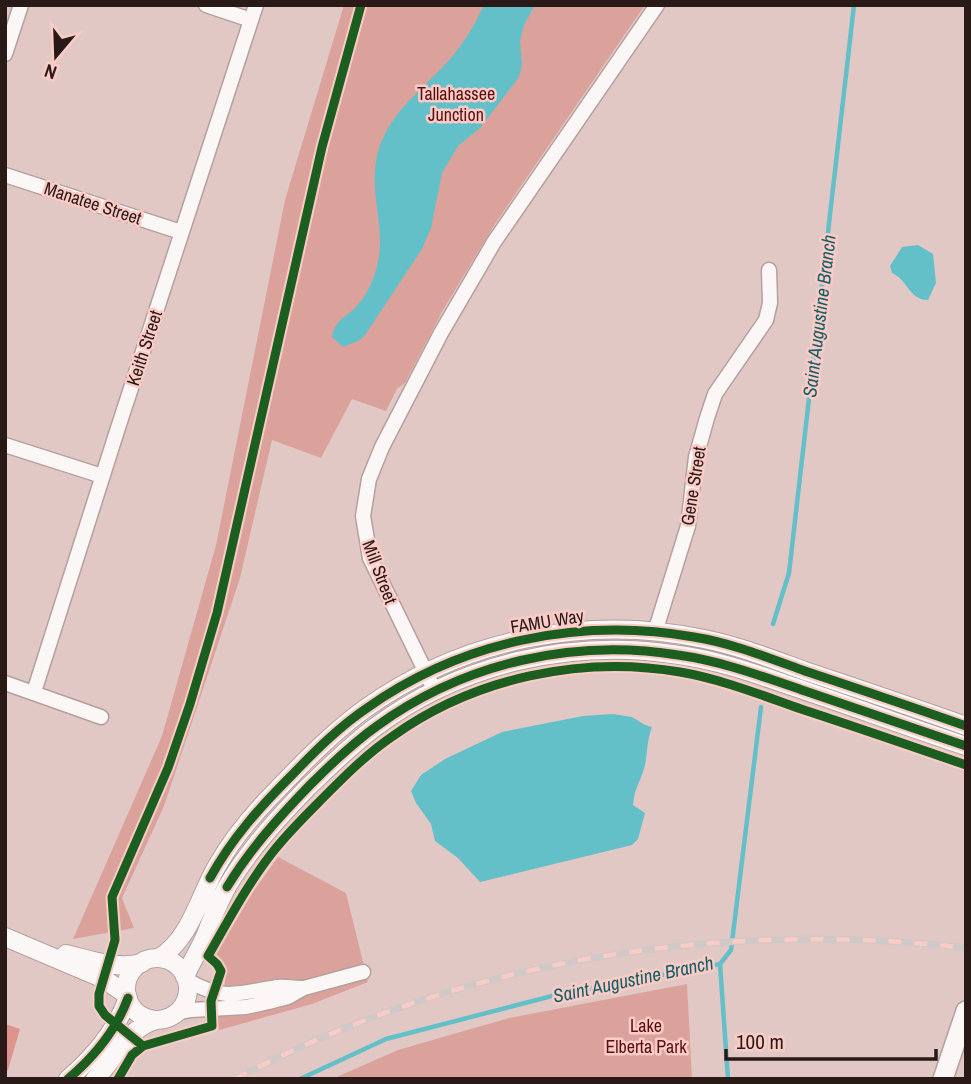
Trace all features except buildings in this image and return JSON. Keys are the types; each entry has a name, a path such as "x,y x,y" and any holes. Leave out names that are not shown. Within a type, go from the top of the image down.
{"main road":[{"path":"943,1079 960,1049 966,1012"}],"street":[{"path":"5,54 21,5"},
{"path":"206,5 251,20"},
{"name":"Keith Street","path":"34,692 256,5"},
{"name":"Mill Street","path":"435,691 376,573 366,540 363,516 366,492 382,447 447,320 494,242 657,5"},
{"name":"Manatee Street","path":"5,175 181,232"},
{"name":"Gene Street","path":"655,632 688,526 695,457 707,418 715,394 766,320 770,303 769,270"},
{"path":"5,445 102,476"},
{"name":"FAMU Way","path":"68,1079 93,1056 110,1035 128,997 129,976 180,940 216,867 258,810 342,727 379,700 426,673 487,648 544,635 601,629 655,632 706,639 966,726"},
{"name":"FAMU Way","path":"176,1013 186,998 186,979 222,896 263,834 330,766 398,712 435,691 490,669 551,654 597,650 650,651 693,657 740,669 966,746"},
{"path":"5,683 101,717"},
{"path":"5,937 104,979 128,997 133,1008 141,1015 157,1020"},
{"path":"27,945 114,965 150,960 177,965 186,979 207,990 228,995 279,986 304,988"},
{"path":"95,1079 145,1023 176,1013 257,1005 289,997 304,988 363,972"}],"green space":[{"name":"Tallahassee Junction","path":"344,5 645,5 495,224 443,310 405,383 397,389 386,411 352,399 321,458 272,440 240,578 164,806 122,898 134,928 73,939 162,736 216,545 285,200"},
{"path":"278,857 346,893 368,982 312,1004 219,1030 225,972 216,954 253,892"},
{"name":"Lake Elberta Park","path":"687,984 692,1079 332,1079 398,1050 509,1018"}],"shaded area":[{"path":"5,1024 20,1029 8,1070 5,1072"}],"water":[{"path":"484,5 535,5 524,25 520,41 522,65 519,77 480,128 458,146 442,173 431,228 422,249 365,335 343,347 332,337 335,327 364,297 379,258 375,171 382,141 397,115 460,46"},
{"path":"918,245 933,254 936,283 928,300 912,293 902,280 892,273 890,266 902,247"},
{"path":"613,714 632,717 652,727 645,767 633,805 645,813 638,839 632,845 480,882 458,858 435,841 431,824 411,791 421,775 445,759 502,732 583,716"}],"waterway":[{"name":"Saint Augustine Branch","path":"773,624 789,573 854,5"},
{"name":"Saint Augustine Branch","path":"300,1079 386,1039 556,995 720,964 731,950 761,707"},
{"path":"720,964 728,1079"}],"railway":[{"path":"235,1079 320,1038 408,1005 499,978 590,958 683,946 777,940 872,940 966,948"}],"cycle path":[{"path":"143,1046 105,1015 99,1006 99,994 115,940 112,897 168,768 217,613 322,147 361,5"},
{"path":"210,878 237,836 258,811 318,748 357,715 404,685 442,666 523,640 608,630 694,637 750,651 966,726"},
{"path":"227,887 255,846 287,809 334,762 368,733 411,704 446,686 521,660 599,650 638,651 694,658 758,675 966,746"},
{"path":"118,1079 132,1055 143,1046 212,1026 211,1001 221,971 208,956 254,878 277,846 300,821 354,768 393,736 458,699 493,686 567,669 643,667 680,672 741,688 966,765"},
{"path":"68,1079 104,1042 128,998"}]}
